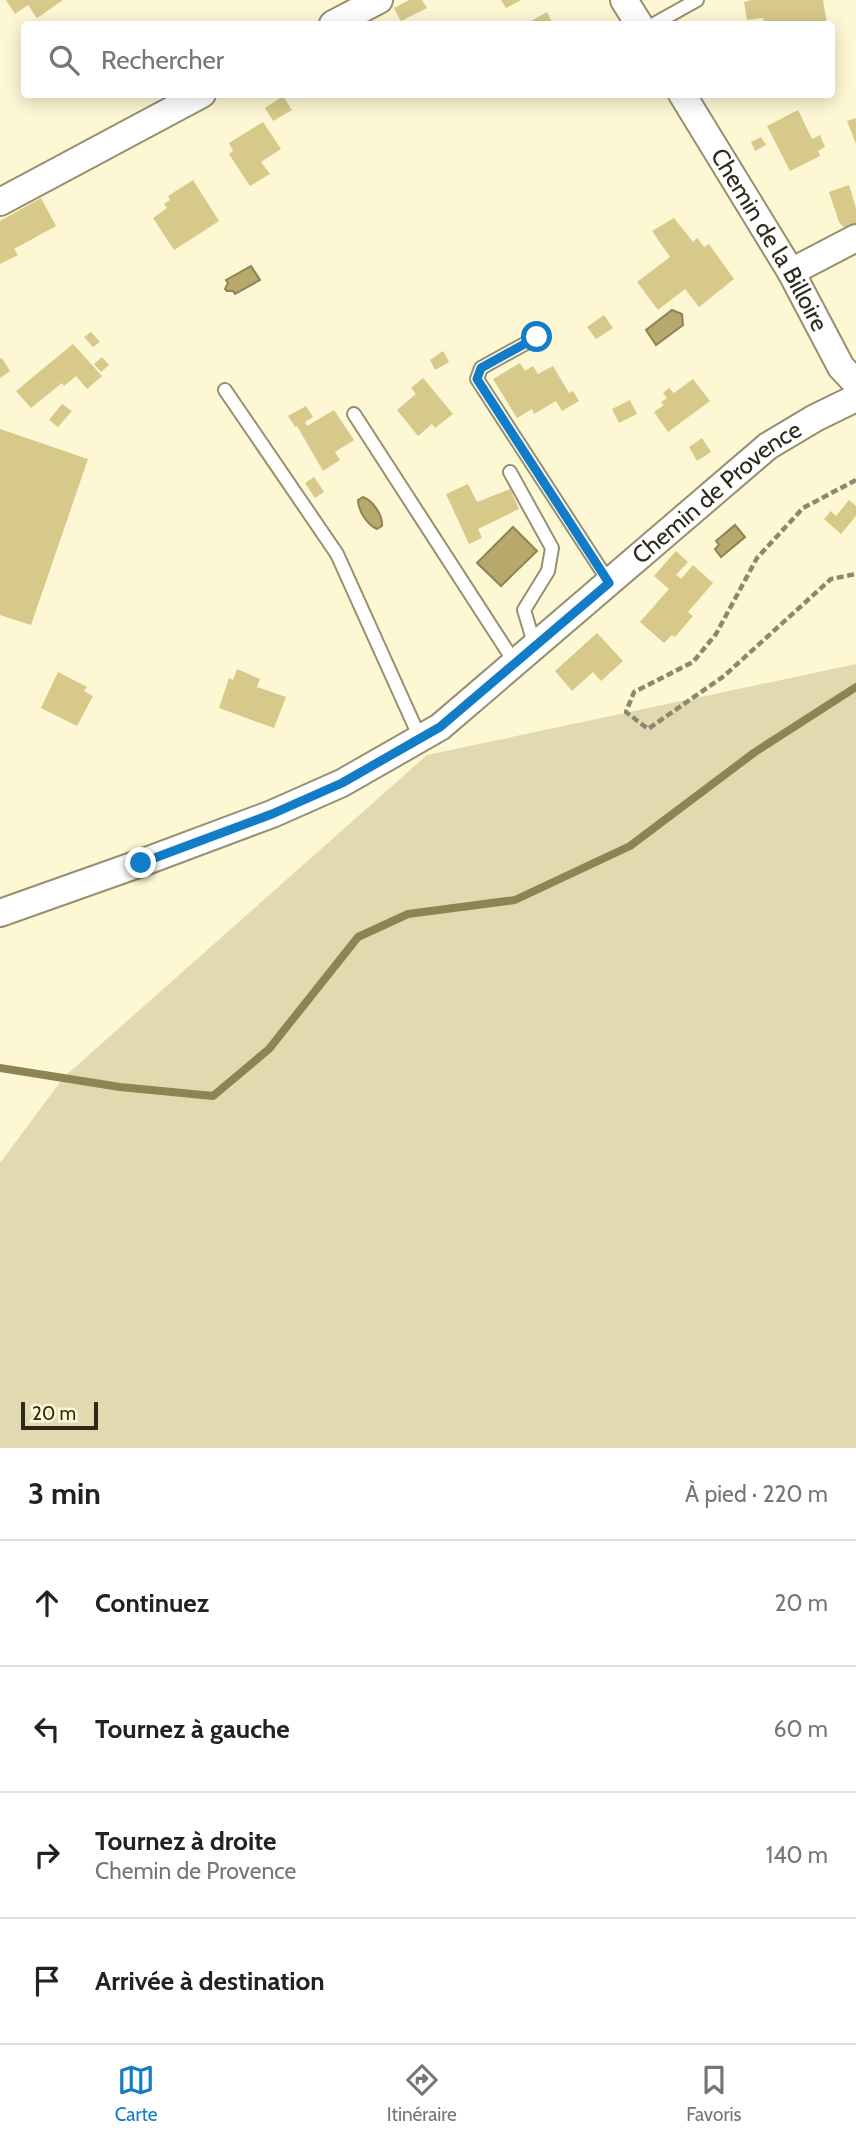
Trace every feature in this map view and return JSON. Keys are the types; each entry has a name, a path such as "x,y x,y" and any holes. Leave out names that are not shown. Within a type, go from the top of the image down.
{"street":[{"path":"339,21 379,0"},
{"path":"624,0 637,21"},
{"path":"0,202 195,98"},
{"name":"Chemin de la Billoire","path":"684,98 791,272 841,367 856,383"},
{"path":"791,272 856,238"},
{"name":"Chemin de Provence","path":"0,913 272,814 342,783 440,727 768,446 856,398"}],"lane":[{"path":"659,21 697,0"},
{"path":"537,337 481,368 477,379 609,583"},
{"path":"225,390 337,554 420,738"},
{"path":"354,414 515,663"},
{"path":"510,472 552,548 548,571 524,610 535,646"}],"path":[{"path":"856,480 803,508 757,558 716,634 693,662 634,692 626,712 648,729 724,676 831,579 856,573"}],"shaded area":[{"path":"251,266 260,280 235,294 225,289 228,283 226,280"},
{"path":"672,310 682,314 683,325 656,345 646,330"},
{"path":"363,497 379,513 382,526 377,529 361,513 358,500"},
{"path":"735,525 745,537 721,557 715,549 719,545 716,541"},
{"path":"513,527 537,551 501,586 477,563"},
{"path":"856,664 856,1448 0,1448 0,1163 64,1077 427,755"}],"building":[{"path":"6,0 63,0 37,18 28,5 15,14"},
{"path":"409,0 422,0 427,8 401,21 394,8"},
{"path":"501,0 521,0 506,8"},
{"path":"823,0 826,21 764,21 763,18 747,20 744,2"},
{"path":"547,12 552,21 531,21"},
{"path":"284,98 292,110 273,121 265,108"},
{"path":"798,110 812,139 820,135 825,147 818,151 820,156 790,171 767,126"},
{"path":"856,118 856,144 847,121"},
{"path":"263,122 281,149 261,162 270,174 250,186 229,154 233,151 229,143"},
{"path":"761,137 766,145 755,151 751,142"},
{"path":"193,180 219,221 174,250 153,218 167,208 164,204 170,200 168,196"},
{"path":"849,185 856,208 856,228 848,232 839,222 829,192"},
{"path":"41,198 56,226 14,249 18,255 0,264 0,221"},
{"path":"674,218 693,242 697,238 704,247 709,244 734,279 699,307 685,289 658,310 637,282 670,257 652,231"},
{"path":"604,315 613,328 596,339 587,327"},
{"path":"91,332 100,342 93,347 84,337"},
{"path":"73,344 102,376 87,389 76,376 64,386 62,383 31,408 16,391"},
{"path":"443,351 449,362 435,370 430,360"},
{"path":"102,357 109,365 101,372 94,364"},
{"path":"2,358 10,371 0,378 0,359"},
{"path":"520,363 525,371 533,366 538,374 553,366 569,393 573,391 579,401 562,411 556,401 534,414 532,409 517,418 493,379"},
{"path":"423,378 453,414 435,428 432,424 418,436 397,410 416,394 411,388"},
{"path":"693,379 710,401 668,432 654,412 664,405 661,402 667,398 663,393 669,388 674,393"},
{"path":"630,400 637,414 619,423 612,409"},
{"path":"62,404 72,411 58,427 49,420"},
{"path":"306,406 313,417 305,422 307,426 334,410 354,440 335,452 340,460 323,471 297,426 295,427 288,416"},
{"path":"0,429 88,459 31,625 0,615"},
{"path":"702,438 711,452 697,461 689,447"},
{"path":"314,477 324,492 315,498 305,483"},
{"path":"468,484 477,502 510,489 519,509 478,529 482,538 469,544 446,494"},
{"path":"849,500 856,506 856,516 841,534 824,519 831,511 836,516"},
{"path":"676,551 688,562 676,575 681,579 693,565 713,583 688,612 693,616 675,637 672,635 664,643 640,622 669,589 654,576"},
{"path":"597,633 623,661 601,681 593,672 572,691 555,671"},
{"path":"237,669 260,679 257,687 286,697 274,728 219,708 229,678 233,680"},
{"path":"58,672 87,687 84,691 93,696 77,726 41,708"}],"waterway":[{"path":"0,1068 120,1087 213,1096 269,1049 358,937 408,914 515,900 630,846 755,752 856,687"}],"route":[{"path":"141,863 272,814 342,783 440,727 609,583 477,379 481,368 537,337"}]}
